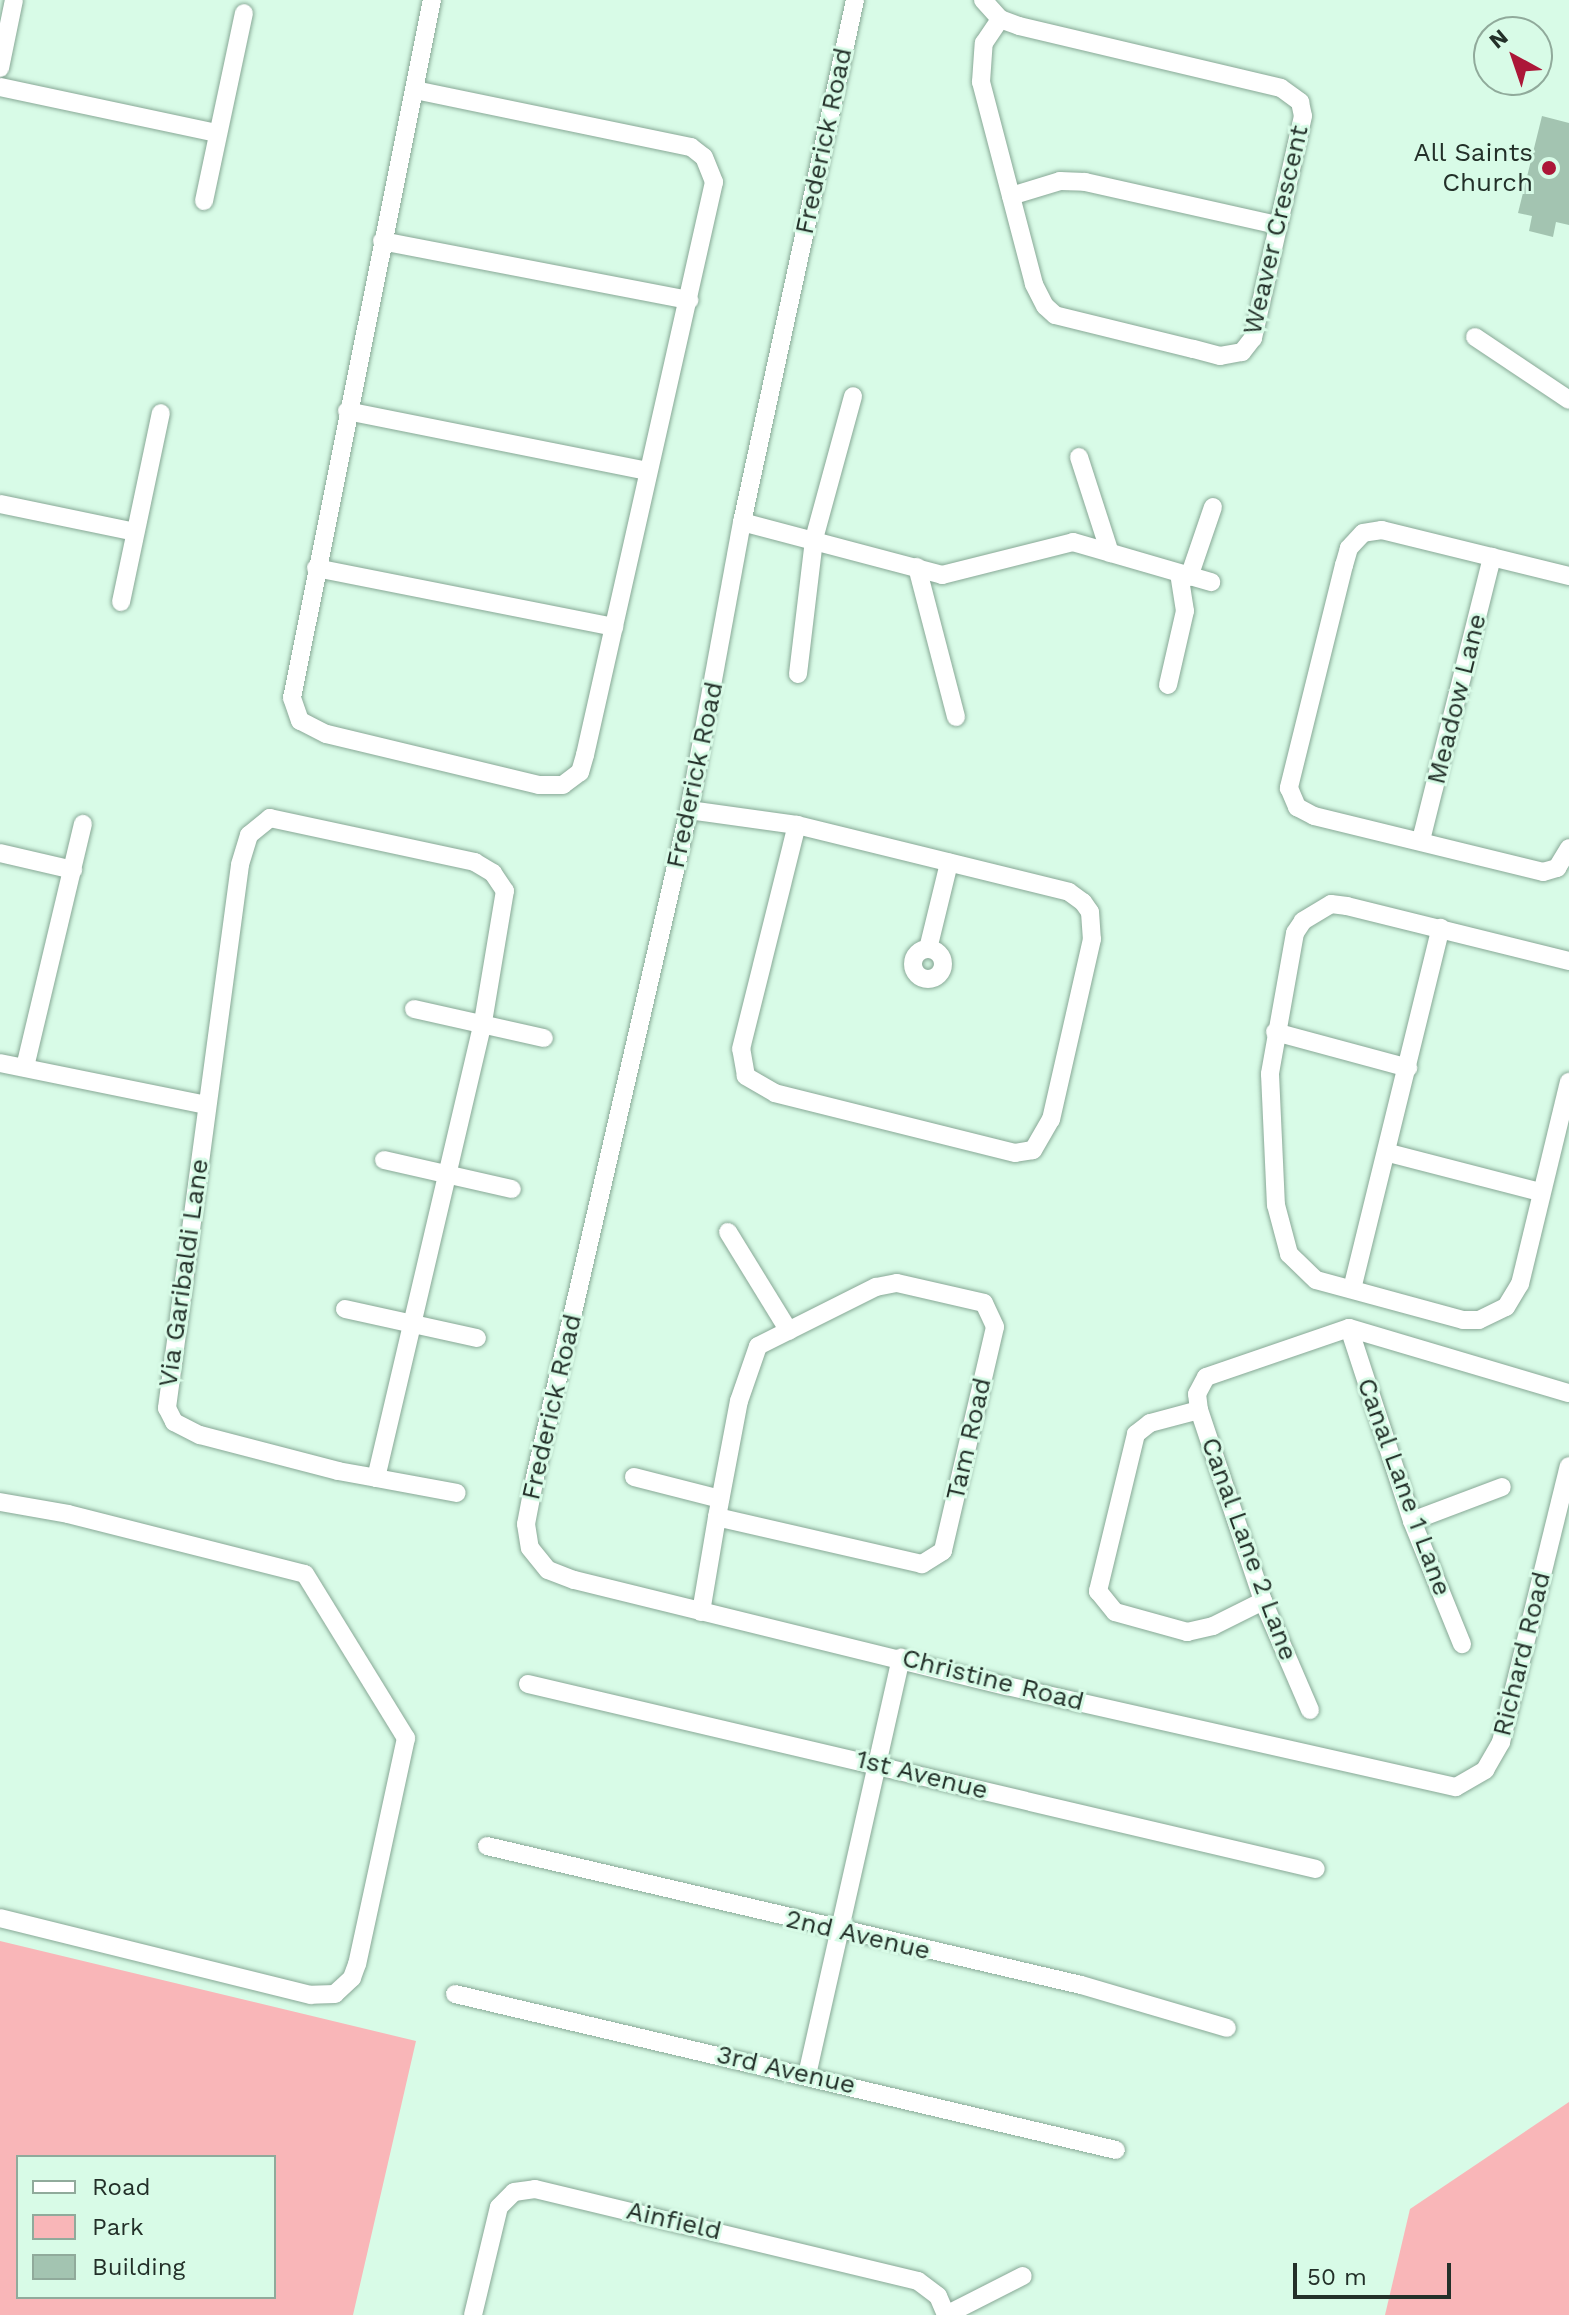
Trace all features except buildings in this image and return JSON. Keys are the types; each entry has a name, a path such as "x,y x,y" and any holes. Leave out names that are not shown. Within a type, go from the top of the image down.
{"street":[{"path":"0,68 14,0"},
{"path":"415,90 698,151 710,168 715,194 580,772 563,785 539,785 326,734 300,721 292,683 432,0"},
{"name":"Frederick Road","path":"530,1548 526,1524 535,1477 689,810 742,522 855,0"},
{"path":"983,0 1000,19"},
{"path":"204,201 244,13"},
{"name":"Weaver Crescent","path":"1000,19 1293,94 1303,116 1249,346 1220,356 1055,315 1034,284 979,60 1000,19"},
{"path":"0,87 217,133"},
{"path":"1011,196 1060,181 1085,182 1277,225"},
{"path":"382,241 689,300"},
{"path":"1475,337 1569,400"},
{"path":"798,674 814,539 853,396"},
{"path":"347,411 648,471"},
{"path":"121,602 161,413"},
{"path":"1079,457 1110,553"},
{"path":"0,504 135,532"},
{"path":"1168,685 1185,611 1184,576 1213,507"},
{"path":"742,522 814,539 856,555 942,575 1073,542 1211,582"},
{"path":"1569,576 1373,530 1349,548 1289,788 1291,798 1314,816 1543,872 1561,864 1569,848"},
{"name":"Meadow Lane","path":"1421,840 1492,557"},
{"path":"917,567 956,717"},
{"path":"316,568 614,627"},
{"path":"689,810 797,825 1069,892 1090,912 1092,939 1051,1119 1038,1145 1025,1153 760,1089 746,1076 741,1049 797,825"},
{"name":"Via Garibaldi Lane","path":"376,1478 483,1022 506,902 493,873 475,862 270,818 249,835 240,865 167,1396 169,1414 200,1435 376,1478 457,1493"},
{"path":"25,1067 83,824"},
{"path":"0,853 73,870"},
{"path":"928,949 949,863"},
{"path":"1569,961 1347,906 1331,904 1316,910 1295,933 1275,1032 1270,1074 1276,1205 1282,1242 1298,1266 1316,1280 1473,1321 1506,1307 1520,1284 1569,1082"},
{"path":"1352,1289 1389,1153 1441,928"},
{"path":"414,1009 544,1038"},
{"path":"1275,1032 1408,1068"},
{"path":"0,1063 207,1105"},
{"path":"1389,1153 1540,1192"},
{"path":"384,1160 512,1189"},
{"path":"728,1232 789,1331"},
{"name":"Tam Road","path":"634,1477 718,1508 922,1564 943,1551 995,1327 988,1305 897,1283 876,1287 758,1346 750,1358 718,1508 701,1612"},
{"path":"345,1309 477,1338"},
{"path":"1349,1328 1569,1393"},
{"name":"Canal Lane 2 Lane","path":"1310,1710 1263,1601 1199,1410 1200,1385 1222,1368 1349,1328"},
{"name":"Canal Lane 1 Lane","path":"1349,1328 1412,1521 1462,1644"},
{"path":"1199,1410 1150,1423 1136,1434 1098,1591 1115,1612 1187,1632 1213,1626 1263,1601"},
{"name":"Richard Road","path":"1468,1784 1485,1770 1501,1742 1569,1466"},
{"path":"1412,1521 1502,1487"},
{"path":"0,1522 2,1502 68,1514 305,1574 398,1720 406,1749 357,1964 352,1978 335,1994 311,1995 0,1918"},
{"name":"Christine Road","path":"530,1548 556,1574 701,1612 1439,1787 1468,1784"},
{"path":"807,2075 880,1763 901,1657"},
{"name":"1st Avenue","path":"528,1684 880,1763 1316,1869"},
{"name":"2nd Avenue","path":"487,1846 839,1931 1081,1985 1227,2028"},
{"name":"3rd Avenue","path":"455,1994 1116,2150"},
{"name":"Ainfield","path":"473,2315 499,2207 524,2189 556,2192 918,2281 938,2296 946,2315"},
{"path":"946,2315 1023,2276"}],"green space":[{"path":"0,1941 416,2041 353,2315 0,2315"},
{"path":"1569,2102 1569,2315 1385,2315 1410,2209"}],"place":[{"name":"All Saints Church","path":"1549,168"}]}
